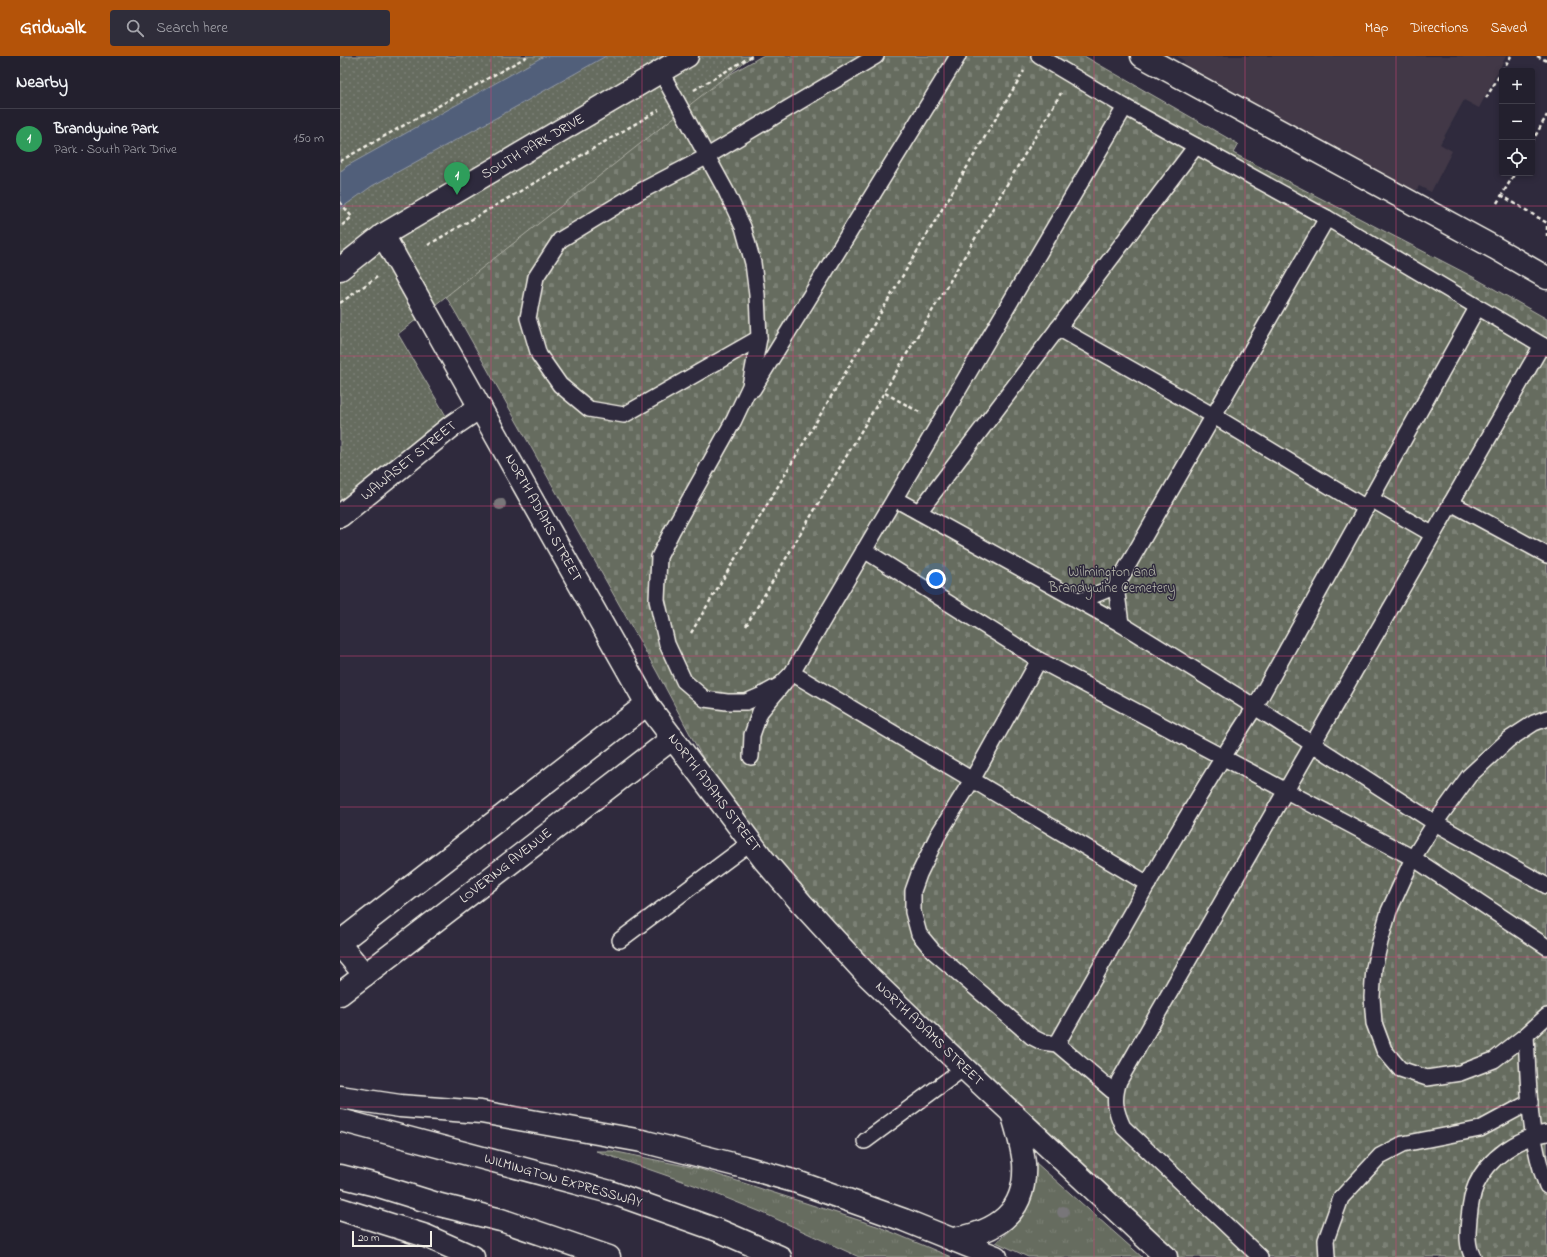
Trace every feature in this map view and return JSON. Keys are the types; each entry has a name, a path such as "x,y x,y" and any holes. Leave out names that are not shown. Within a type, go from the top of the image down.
{"main road":[{"name":"SOUTH PARK DRIVE","path":"340,269 383,235 687,56"},
{"path":"1142,56 1481,240 1547,278"},
{"name":"NORTH ADAMS STREET","path":"383,235 647,704 751,842 802,904 868,976 1166,1257"},
{"name":"WAWASET STREET","path":"340,516 457,422 480,406"},
{"path":"340,942 647,704"},
{"name":"LOVERING AVENUE","path":"340,994 673,738"},
{"path":"340,945 365,975"},
{"path":"340,1097 400,1106 481,1112 642,1141 797,1182 854,1201 953,1238 996,1257"},
{"path":"953,1238 970,1236 993,1227 1001,1222 1009,1213 1020,1194 1024,1174 1024,1162 1012,1112"},
{"name":"WILMINGTON EXPRESSWAY","path":"340,1120 610,1192 720,1231 780,1257"},
{"path":"340,1176 376,1185 440,1206 501,1220 609,1257"},
{"path":"340,1209 426,1236 473,1257"}],"lane":[{"path":"759,338 624,415 589,409 560,385 540,355 528,318 536,277 560,240 638,192 706,157 876,56"},
{"path":"792,673 780,685 746,702 727,702 705,699 684,681 667,644 657,600 659,557 734,420 958,56"},
{"path":"1039,56 1125,107 1327,218 1544,347 1432,534 1287,791 1119,1081 1115,1093 1118,1115 1124,1127 1260,1257"},
{"path":"661,72 706,157 726,191 743,227 753,263 757,295 759,338 750,386 734,420"},
{"path":"751,757 752,735 760,712 792,673 1125,107"},
{"path":"919,512 1196,146"},
{"path":"1080,601 1116,586 1327,218"},
{"path":"1057,1044 1148,884 1223,757 1255,707 1477,308"},
{"path":"1058,328 1368,503 1432,534"},
{"path":"895,499 1121,624 1255,707 1435,823 1547,886"},
{"path":"1451,503 1547,555"},
{"path":"864,550 1039,660 1412,858 1547,947"},
{"path":"1116,586 1121,624"},
{"path":"1039,660 972,780 938,835 913,892 913,912 918,934 933,951 1032,1037 1042,1042 1057,1044 1115,1093"},
{"path":"792,673 1148,884"},
{"path":"1547,718 1534,723 1508,740 1469,776 1412,858 1389,911 1374,968 1372,997 1374,1023 1384,1050 1400,1069 1427,1078 1460,1073 1494,1060 1526,1035 1547,1016"},
{"path":"620,940 751,842"},
{"path":"1526,1035 1530,1102 1540,1134 1538,1158 1547,1186"},
{"path":"865,1141 964,1068"},
{"path":"1327,1257 1326,1240 1342,1198 1380,1156 1403,1144 1480,1128 1530,1102"},
{"path":"1473,1257 1470,1252 1467,1234 1470,1211 1476,1185 1490,1164 1515,1144 1540,1134"}],"path":[{"path":"340,161 528,56"},
{"path":"428,245 752,56"},
{"path":"1504,68 1511,56"},
{"path":"1537,56 1547,61"},
{"path":"691,632 1025,70"},
{"path":"746,626 1071,75"},
{"path":"1486,98 1499,76"},
{"path":"1533,140 1547,115"},
{"path":"1497,203 1513,176"},
{"path":"1501,195 1547,225 1547,236"},
{"path":"340,202 352,217 340,226"},
{"path":"340,303 381,274"},
{"path":"884,392 939,423"}],"shaded area":[{"path":"1177,56 1506,56 1479,108 1464,100 1440,144 1452,151 1431,192 1419,186 1415,193 1184,64 1184,61"}],"green space":[{"path":"340,56 752,56 398,334 452,426 340,516"},
{"name":"Wilmington and Brandywine Cemetery","path":"762,56 1084,56 1238,144 1233,153 1473,277 1547,319 1547,1257 1175,1257 905,1007 723,796 657,672 457,315 422,256 659,115"},
{"path":"596,1151 612,1151 700,1169 877,1226 951,1257 859,1257 761,1212 694,1185"},
{"path":"1035,1162 1142,1257 1028,1257 996,1242 1007,1233 1027,1208 1033,1188"}],"water":[{"path":"544,56 606,56 372,186 340,209 340,172 347,166"}],"place":[{"name":"Brandywine Park","path":"457,195"}]}
